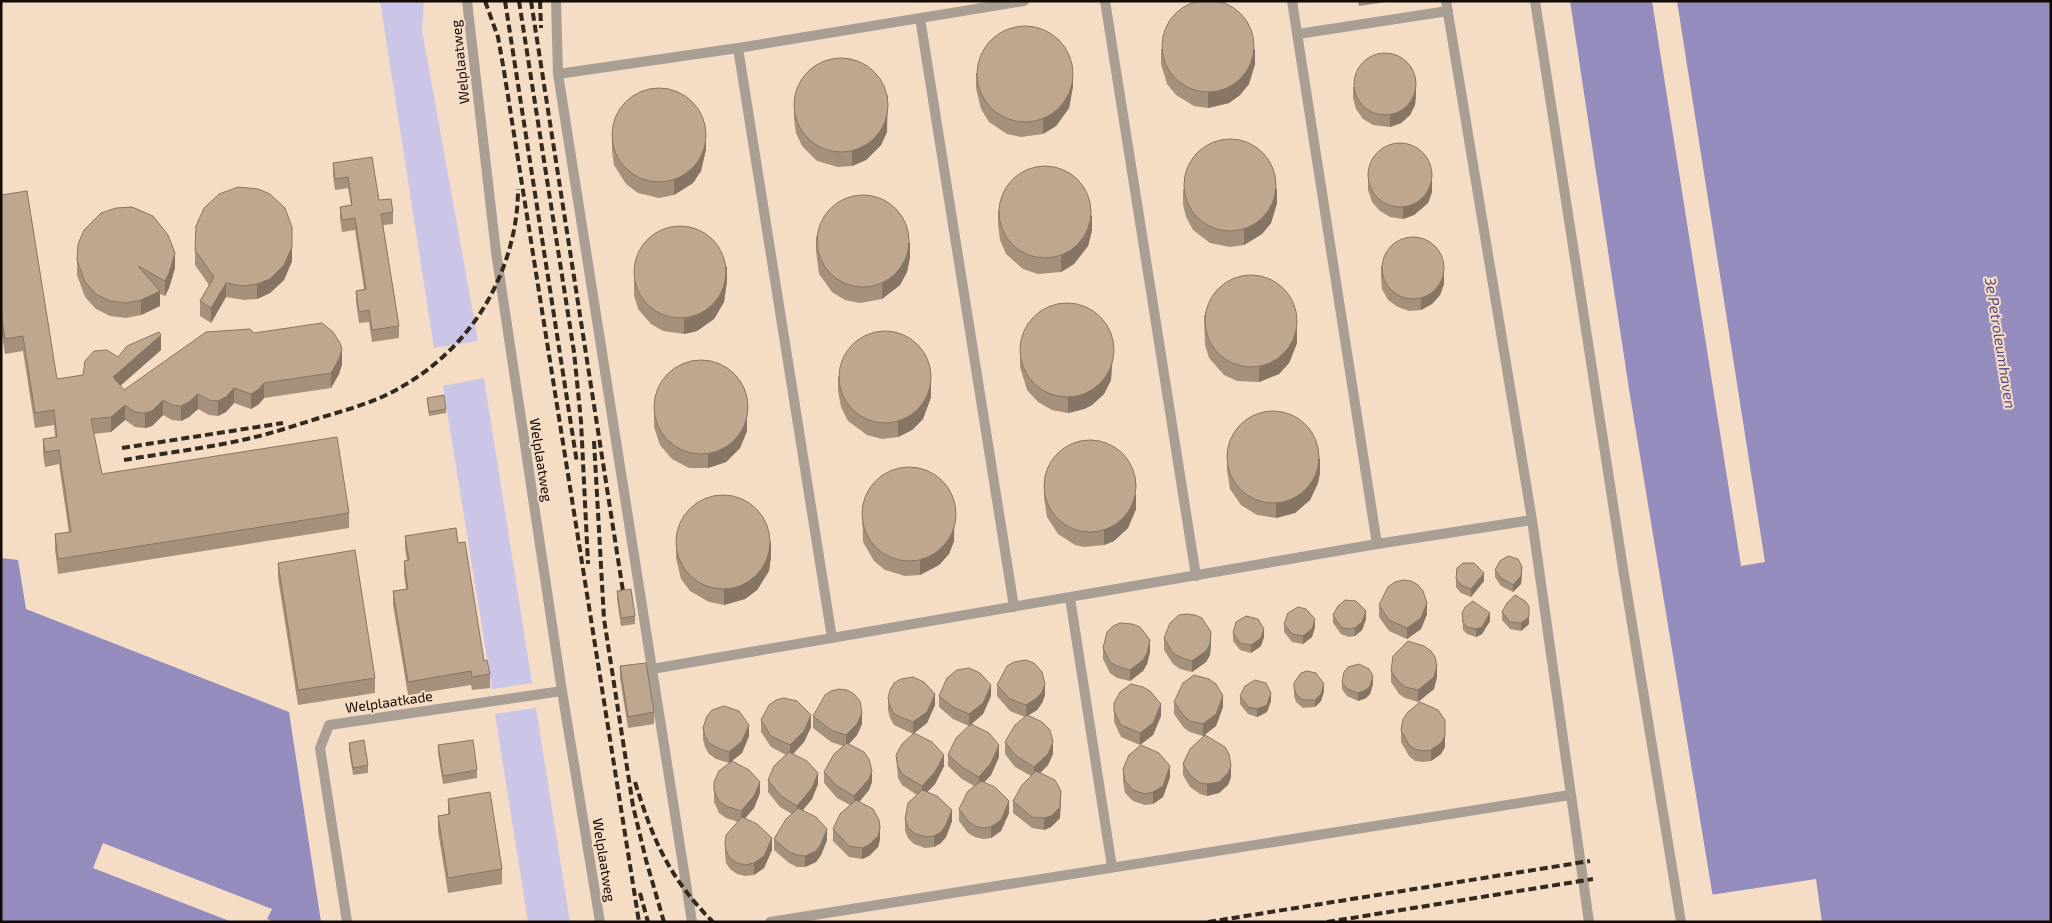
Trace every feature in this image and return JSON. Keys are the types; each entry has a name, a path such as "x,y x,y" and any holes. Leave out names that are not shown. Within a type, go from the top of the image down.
{"lane":[{"name":"Welplaatweg","path":"467,1 496,252 562,691 600,922"},
{"path":"556,1 558,74 692,922"},
{"path":"558,74 738,48 1024,1"},
{"path":"1105,1 1196,576"},
{"path":"1292,1 1377,544"},
{"path":"1535,1 1624,575 1681,922"},
{"path":"1298,34 1447,6 1532,520 1589,922"},
{"path":"920,18 1014,607"},
{"path":"738,48 832,638"},
{"path":"652,669 1377,544 1532,520"},
{"path":"1070,598 1112,866"},
{"name":"Welplaatkade","path":"347,922 320,748 329,724 562,691"},
{"path":"770,922 1112,866 1570,795"}],"shaded area":[{"path":"380,1 424,1 422,30 478,341 434,348"},
{"path":"484,378 532,683 492,689 443,386"},
{"path":"536,708 570,922 528,922 495,714"}],"water":[{"name":"3e Petroleumhaven","path":"1570,1 2051,1 2051,922 1717,922 1629,389"},
{"path":"1,558 18,560 26,609 289,712 321,922 1,922"}],"pier":[{"path":"1652,1 1677,1 1765,562 1741,566"},
{"path":"103,843 272,909 267,919 274,922 232,922 93,868"},
{"path":"1816,879 1822,922 1715,922 1710,895"}],"building":[{"path":"1199,0 1217,0 1234,7 1247,20 1254,37 1254,55 1247,72 1234,85 1217,92 1199,92 1182,85 1169,72 1162,55 1162,37 1169,20 1182,7"},
{"path":"1025,26 1043,30 1059,40 1069,56 1073,74 1069,92 1059,108 1043,118 1025,122 1007,118 991,108 981,92 977,74 981,56 991,40 1007,30"},
{"path":"1379,53 1391,53 1407,62 1414,72 1416,84 1414,96 1407,106 1391,115 1379,115 1368,110 1359,101 1354,90 1354,78 1359,67 1368,58"},
{"path":"841,58 859,62 874,72 884,87 888,105 884,123 874,138 859,148 841,152 823,148 808,138 798,123 794,105 798,87 808,72 823,62"},
{"path":"659,88 677,92 692,102 702,117 706,135 702,153 692,168 677,178 659,182 641,178 626,168 616,153 612,135 616,117 626,102 641,92"},
{"path":"1221,139 1239,139 1256,146 1269,159 1276,176 1276,194 1269,211 1256,224 1239,231 1221,231 1204,224 1191,211 1184,194 1184,176 1191,159 1204,146"},
{"path":"1400,143 1412,145 1423,152 1430,163 1432,175 1430,187 1423,198 1412,205 1400,207 1388,205 1377,198 1370,187 1368,175 1370,163 1377,152 1388,145"},
{"path":"372,157 379,200 391,199 393,212 381,214 399,326 372,330 369,310 359,312 356,291 366,289 355,218 342,220 340,207 352,205 348,177 335,179 333,163"},
{"path":"1045,166 1063,169 1078,179 1088,194 1091,212 1088,230 1078,245 1063,255 1045,258 1027,255 1012,245 1002,230 999,212 1002,194 1012,179 1027,169"},
{"path":"238,187 258,189 270,194 285,208 292,227 292,247 284,265 270,279 244,286 226,283 211,308 200,301 214,277 195,250 196,226 204,208 219,194"},
{"path":"27,191 57,379 83,375 85,361 94,351 107,350 118,357 127,346 159,332 161,335 113,377 124,390 206,332 250,329 254,333 322,323 333,332 342,349 331,373 264,383 251,394 234,388 226,397 218,401 209,400 198,394 181,406 172,405 163,400 152,411 145,413 135,412 125,405 111,417 91,419 102,474 337,437 349,513 58,559 55,534 71,532 59,450 45,452 43,439 57,437 54,410 35,413 23,336 5,339 1,314 1,195"},
{"path":"863,195 881,198 896,208 906,223 909,241 906,259 896,274 881,284 863,287 845,284 830,274 820,259 817,241 820,223 830,208 845,198"},
{"path":"132,207 153,216 168,235 175,253 165,281 138,266 160,291 141,300 126,303 110,301 96,294 85,282 77,260 78,244 84,230 101,213 116,208"},
{"path":"680,226 698,229 713,239 723,254 726,272 723,290 713,305 698,315 680,318 662,315 647,305 637,290 634,272 637,254 647,239 662,229"},
{"path":"1407,237 1419,237 1435,246 1442,256 1444,268 1442,280 1435,290 1419,299 1407,299 1396,294 1387,285 1382,274 1382,262 1387,251 1396,242"},
{"path":"1251,275 1269,279 1284,288 1293,303 1297,321 1293,339 1284,354 1269,363 1251,367 1233,363 1218,354 1209,339 1205,321 1209,303 1218,288 1233,279"},
{"path":"1067,303 1085,307 1100,317 1110,332 1114,350 1110,368 1100,383 1085,393 1067,397 1049,393 1034,383 1024,368 1020,350 1024,332 1034,317 1049,307"},
{"path":"885,331 894,332 911,339 923,351 930,368 930,386 923,403 911,415 894,422 885,423 876,422 859,415 847,403 840,386 839,377 840,368 847,351 859,339 876,332"},
{"path":"701,360 719,364 734,374 744,389 748,407 744,425 734,440 719,450 701,454 683,450 668,440 658,425 654,407 658,389 668,374 683,364"},
{"path":"444,395 446,409 429,412 427,398"},
{"path":"1273,411 1290,415 1305,425 1315,440 1319,457 1315,474 1305,489 1290,499 1273,503 1256,499 1241,489 1231,474 1227,457 1231,440 1241,425 1256,415"},
{"path":"1090,440 1108,444 1122,454 1132,468 1136,486 1132,504 1122,518 1108,528 1090,532 1072,528 1058,518 1048,504 1044,486 1048,468 1058,454 1072,444"},
{"path":"909,467 927,471 942,481 952,496 956,514 952,532 942,547 927,557 909,561 891,557 876,547 866,532 862,514 866,496 876,481 891,471"},
{"path":"723,495 741,499 756,509 766,524 770,542 766,560 756,575 741,585 723,589 705,585 690,575 680,560 676,542 680,524 690,509 705,499"},
{"path":"456,528 458,543 465,542 484,661 487,660 490,674 472,677 471,671 408,682 393,591 408,589 404,561 409,560 405,536"},
{"path":"355,550 375,678 298,690 278,563"},
{"path":"1508,556 1518,559 1522,567 1521,576 1513,585 1501,578 1495,570 1500,561"},
{"path":"1463,563 1474,563 1484,573 1471,589 1461,585 1456,579 1457,568"},
{"path":"1411,581 1418,585 1423,591 1427,603 1421,618 1407,628 1389,620 1379,605 1388,587 1395,582"},
{"path":"631,589 635,616 621,618 617,591"},
{"path":"1515,595 1529,606 1529,617 1521,623 1510,622 1502,612"},
{"path":"1345,600 1356,601 1366,611 1362,622 1355,628 1341,627 1333,615 1338,606"},
{"path":"1473,601 1490,613 1482,627 1476,629 1467,627 1463,622 1462,613 1465,607"},
{"path":"1298,607 1306,609 1315,619 1312,629 1303,636 1292,634 1284,624 1288,613"},
{"path":"1187,614 1202,618 1211,632 1210,644 1206,651 1192,661 1173,653 1164,638 1170,623 1179,615"},
{"path":"1246,616 1258,619 1264,629 1261,638 1251,645 1240,643 1233,633 1236,622"},
{"path":"1120,623 1140,627 1150,640 1143,660 1130,670 1110,662 1103,648 1107,632 1113,626"},
{"path":"1408,641 1424,646 1431,651 1437,665 1434,677 1418,690 1405,687 1391,671 1393,656"},
{"path":"1026,660 1034,663 1042,672 1045,684 1037,698 1026,705 1010,699 997,685 1007,666 1014,662"},
{"path":"646,663 654,712 628,717 620,666"},
{"path":"1359,664 1369,669 1373,676 1370,686 1358,693 1347,689 1342,682 1344,672 1348,667"},
{"path":"969,668 980,673 991,685 983,703 969,714 953,707 939,696 947,678 957,670"},
{"path":"1307,671 1316,673 1324,684 1321,694 1315,700 1303,700 1296,694 1294,688 1294,683 1301,673"},
{"path":"1194,675 1209,679 1216,684 1223,696 1216,714 1203,724 1190,721 1174,702 1183,683"},
{"path":"913,677 924,682 935,694 927,712 913,722 894,714 888,698 894,683 901,679"},
{"path":"1255,680 1266,683 1271,693 1267,705 1257,709 1248,707 1240,696 1245,686"},
{"path":"1131,684 1150,691 1161,704 1153,723 1140,733 1121,725 1114,711 1114,703 1120,692"},
{"path":"839,689 847,690 854,694 860,701 862,713 857,724 846,735 831,730 813,716 825,695"},
{"path":"784,698 797,701 811,715 804,731 790,745 771,736 761,720 769,705 776,700"},
{"path":"1420,702 1438,710 1445,720 1445,736 1441,743 1431,750 1423,751 1409,745 1401,730 1403,719"},
{"path":"724,706 739,711 749,725 742,741 729,752 709,743 703,728 707,716 712,710"},
{"path":"1027,715 1042,722 1050,730 1053,742 1048,754 1034,767 1015,755 1005,742 1015,725"},
{"path":"971,724 989,733 999,745 991,763 979,777 962,767 948,755 956,738"},
{"path":"914,733 932,742 944,755 935,772 922,786 902,774 898,767 896,755 902,744"},
{"path":"1205,735 1225,747 1229,754 1231,766 1228,773 1219,782 1207,784 1200,783 1190,775 1183,764 1190,749"},
{"path":"364,740 368,765 353,768 349,743"},
{"path":"473,740 477,770 443,776 438,745"},
{"path":"847,743 864,752 869,759 872,771 869,779 854,796 837,786 824,772 834,754"},
{"path":"1141,745 1159,753 1170,766 1163,786 1145,794 1133,790 1125,781 1123,769 1129,755"},
{"path":"789,752 807,761 818,773 812,788 797,806 780,795 768,780 774,766"},
{"path":"732,761 749,770 760,782 754,796 741,811 726,806 719,801 714,790 714,782 719,771"},
{"path":"1036,771 1055,780 1061,791 1060,807 1051,816 1044,818 1032,817 1013,801 1022,785"},
{"path":"981,781 995,787 1009,801 1001,820 991,827 975,826 968,821 959,809 968,791"},
{"path":"922,790 937,796 952,810 946,825 941,832 934,836 925,837 914,833 908,827 905,819 908,803"},
{"path":"490,792 502,869 448,878 438,816 450,814 448,799"},
{"path":"856,800 873,809 879,820 880,828 878,836 869,845 862,848 849,846 833,829 840,814"},
{"path":"798,808 816,817 827,829 816,851 805,856 789,852 774,839 786,819"},
{"path":"742,817 757,824 772,838 764,856 754,863 745,865 737,863 730,858 726,851 725,843 726,835"}],"railway":[{"path":"485,1 498,37 504,71 639,922"},
{"path":"505,1 577,463"},
{"path":"519,1 574,352 581,421 588,564"},
{"path":"531,1 625,604"},
{"path":"540,1 541,28"},
{"path":"124,460 217,445 273,432 367,403 418,377 461,339 484,308 504,266 512,241 518,189"},
{"path":"122,448 283,423"},
{"path":"594,441 604,619 633,806 664,922"},
{"path":"635,782 664,857 685,890 713,922"},
{"path":"1208,922 1590,861"},
{"path":"1327,922 1593,879"},
{"path":"640,893 648,922"}]}
